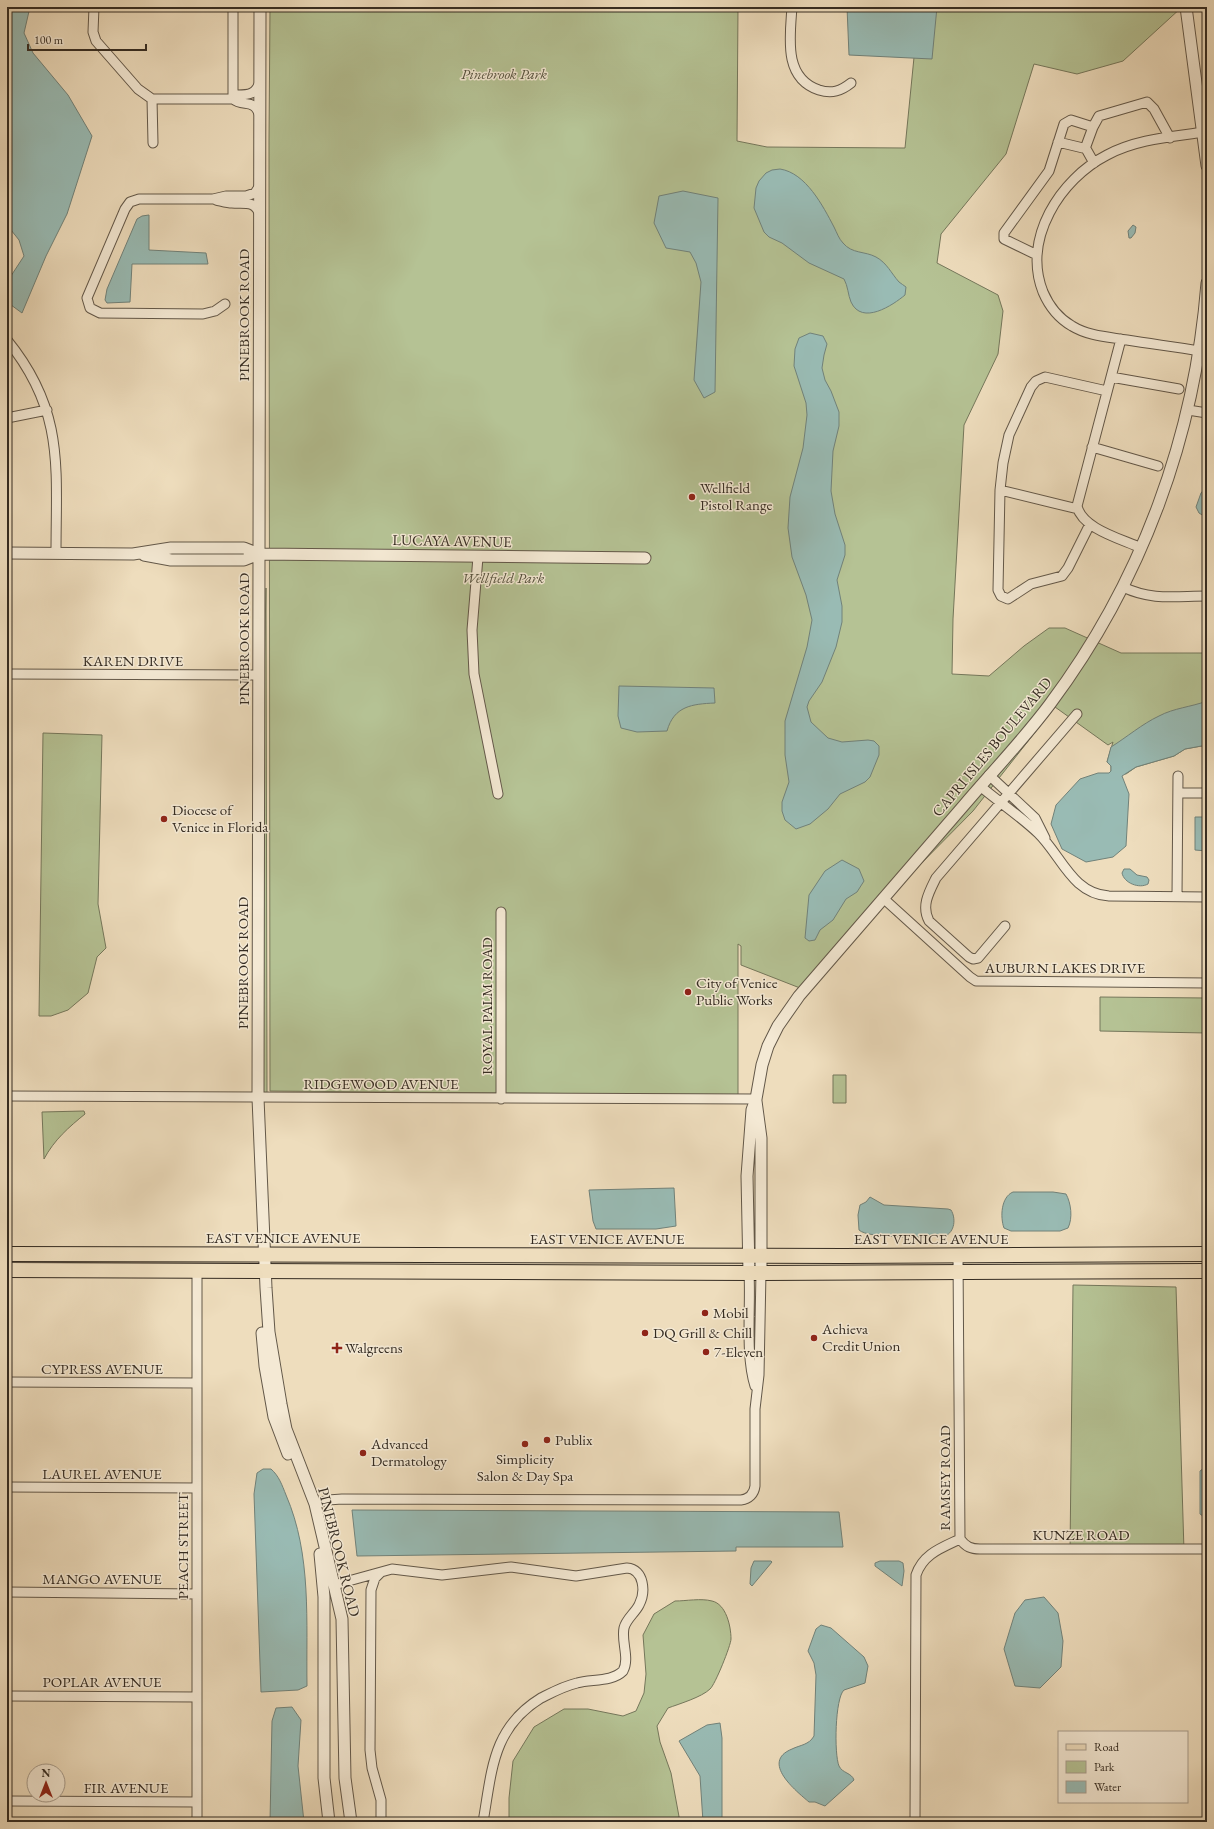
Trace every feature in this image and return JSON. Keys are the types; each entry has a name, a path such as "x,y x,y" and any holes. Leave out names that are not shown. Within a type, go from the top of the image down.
{"main road":[{"name":"EAST VENICE AVENUE","path":"7,1254 754,1256 1207,1254"},
{"path":"428,1271 452,1265 491,1262 503,1255"},
{"path":"494,1272 510,1261 574,1261 593,1255"},
{"path":"1088,1271 1120,1265 1207,1263"},
{"path":"7,1270 494,1272 1207,1271"}],"street":[{"path":"94,7 93,32 96,41 138,89 152,99 233,99 236,102 253,105 258,110 260,116"},
{"path":"233,7 233,99"},
{"name":"PINEBROOK ROAD","path":"260,7 258,1098 266,1271 261,1290 274,1417 306,1502 322,1563 324,1597 324,1764 329,1822"},
{"path":"792,7 790,55 792,63 800,76 812,87 824,92 840,91 851,83"},
{"path":"1186,7 1204,132 1207,166"},
{"path":"233,99 238,95 253,93 260,82"},
{"path":"152,99 153,143"},
{"path":"1085,147 1099,116 1147,102 1154,109 1170,138"},
{"path":"1037,255 1004,238 1004,233 1044,180 1049,171 1064,124 1071,120 1093,127"},
{"path":"1200,351 1095,335 1080,330 1058,315 1051,307 1042,288 1037,255 1044,226 1054,204 1069,185 1094,163 1106,155 1132,144 1204,132"},
{"path":"1058,142 1077,147 1085,147"},
{"path":"1085,147 1094,163"},
{"path":"225,304 215,311 203,314 100,313 90,308 87,302 89,291 125,209 130,202 139,199 213,199 226,196 251,195 260,186"},
{"path":"213,199 230,203 251,204 256,207 260,215"},
{"name":"CAPRI ISLES BOULEVARD","path":"755,1272 754,1256 761,1138 756,1100 764,1057 773,1035 784,1016 799,996 1035,723 1054,699 1086,651 1123,587 1162,498 1188,410 1200,351 1207,283"},
{"path":"1121,339 1079,496 1078,509 1083,518 1090,524 1141,548"},
{"path":"7,340 30,370 39,388 51,425 56,465 56,553"},
{"path":"1111,377 1179,389"},
{"path":"1090,524 1068,568 1062,576 1031,584 1011,598 1004,599 1001,596 998,590 1000,490 1003,463 1010,435 1025,399 1036,381 1041,378 1050,378 1107,390"},
{"path":"7,418 47,410"},
{"path":"1188,410 1207,413"},
{"path":"1092,447 1158,466"},
{"path":"1000,490 1078,509"},
{"name":"LUCAYA AVENUE","path":"7,553 133,554 171,560 244,560 259,554 645,558"},
{"path":"478,557 472,630 473,668 498,794"},
{"path":"1123,587 1140,594 1157,597 1207,596"},
{"name":"KAREN DRIVE","path":"7,674 259,675"},
{"path":"1005,926 978,958 973,959 930,921 925,913 928,893 936,878 1077,714"},
{"path":"989,775 1035,818 1046,841 1074,879 1087,890 1097,895 1207,897"},
{"path":"1177,896 1178,776"},
{"path":"980,786 1046,841"},
{"path":"1178,793 1207,793"},
{"name":"AUBURN LAKES DRIVE","path":"883,898 976,981 1207,983"},
{"name":"ROYAL PALM ROAD","path":"501,912 501,1099"},
{"name":"RIDGEWOOD AVENUE","path":"7,1096 756,1100"},
{"name":"RAMSEY ROAD","path":"915,1822 916,1574 922,1561 927,1556 960,1539 958,1256"},
{"name":"PEACH STREET","path":"197,1822 198,1270"},
{"path":"315,1504 328,1500 744,1500 752,1494 755,1486 755,1409 757,1391 752,1372 755,1272"},
{"name":"PINEBROOK ROAD","path":"269,1365 286,1429 315,1504 341,1610 343,1631 345,1778 351,1822"},
{"name":"CYPRESS AVENUE","path":"7,1382 197,1383"},
{"name":"LAUREL AVENUE","path":"7,1487 197,1488"},
{"name":"KUNZE ROAD","path":"960,1539 964,1545 969,1548 980,1549 1207,1549"},
{"path":"334,1585 359,1580 383,1571 395,1569 446,1575 511,1567 576,1576 627,1568 636,1570 640,1575 642,1583 640,1603 627,1620 624,1630 626,1661 624,1671 615,1677 580,1682 560,1688 534,1702 516,1717 504,1734 498,1746 483,1822"},
{"path":"381,1822 380,1794 370,1755 371,1590 375,1578 383,1571"},
{"path":"359,1580 367,1585 371,1590"},
{"name":"MANGO AVENUE","path":"7,1592 197,1594"},
{"name":"POPLAR AVENUE","path":"7,1696 197,1697"},
{"name":"FIR AVENUE","path":"7,1801 197,1802"}],"green space":[{"name":"Wellfield Park","path":"270,7 738,7 737,141 767,147 905,148 919,7 1182,7 1123,61 1077,74 1034,64 1006,154 941,234 937,263 998,295 1003,311 998,354 964,425 953,619 952,674 989,676 1024,646 1049,628 1065,628 1121,653 1207,653 1207,745 1185,749 1174,756 1136,767 1126,774 1111,771 1111,766 1107,762 1113,742 1108,745 1055,707 973,811 898,887 1032,720 800,988 741,965 741,946 738,944 738,1095 270,1091"},
{"path":"266,588 267,1093 262,1096 263,728"},
{"path":"43,733 102,735 98,904 106,948 97,957 88,993 68,1010 51,1016 39,1016"},
{"path":"1100,997 1207,998 1207,1033 1100,1031"},
{"path":"833,1075 846,1075 846,1103 833,1103"},
{"path":"84,1111 85,1114 57,1140 44,1159 42,1112"},
{"path":"1073,1285 1176,1287 1184,1551 1070,1553"},
{"path":"703,1600 717,1603 721,1606 727,1616 731,1639 722,1665 710,1689 696,1697 668,1708 657,1726 660,1742 671,1773 680,1822 509,1822 509,1798 513,1761 534,1727 564,1709 588,1709 623,1716 636,1711 644,1693 646,1674 643,1635 654,1614 675,1601"}],"water":[{"path":"7,7 30,7 24,33 33,53 68,95 92,136 67,214 46,256 22,313 7,302 7,282 24,256 19,240 7,225"},
{"path":"847,7 937,7 932,59 849,55"},
{"path":"780,169 798,177 806,184 819,200 843,243 854,251 872,255 883,262 899,282 906,287 905,295 886,308 870,313 862,312 856,309 851,302 844,279 809,263 782,243 769,237 764,232 754,208 756,188 759,181 766,173 772,170"},
{"path":"683,191 718,198 715,392 704,398 694,380 701,282 696,263 690,252 666,248 654,223 659,196"},
{"path":"149,215 149,250 206,253 208,264 132,264 130,302 107,303 105,300 107,289 137,219 142,216"},
{"path":"1133,225 1136,227 1135,233 1131,238 1129,238 1128,231"},
{"path":"810,333 823,336 827,344 822,368 825,380 839,412 839,426 833,451 831,491 835,514 845,545 845,555 837,580 842,606 842,622 836,647 822,682 809,701 807,707 811,722 828,738 842,742 874,741 879,746 879,755 870,777 865,782 840,794 828,809 810,824 796,829 785,820 782,811 782,802 789,782 785,755 785,721 807,647 812,620 806,595 792,557 788,528 790,497 803,448 807,415 806,403 794,366 795,349 799,338"},
{"path":"1207,486 1207,518 1199,513 1196,507 1201,493"},
{"path":"619,686 714,688 715,703 699,704 679,711 674,716 667,731 637,732 621,728 618,716"},
{"path":"1207,701 1207,745 1185,749 1174,756 1136,767 1122,776 1129,794 1126,846 1113,857 1086,862 1062,849 1051,824 1056,805 1080,779 1098,773 1109,773 1111,771 1111,766 1107,762 1111,747 1159,716"},
{"path":"1195,817 1204,817 1203,838 1207,842 1207,851 1195,850"},
{"path":"842,860 859,869 864,881 857,892 846,899 833,920 820,930 815,940 809,941 805,938 809,895 825,871"},
{"path":"1124,869 1130,869 1137,875 1147,877 1149,880 1148,884 1140,886 1132,884 1123,877 1122,873"},
{"path":"674,1188 676,1226 656,1229 596,1229 593,1221 589,1190"},
{"path":"1013,1192 1053,1192 1066,1194 1071,1211 1070,1224 1068,1228 1060,1231 1011,1231 1004,1228 1002,1208 1006,1198"},
{"path":"870,1197 884,1205 951,1210 954,1217 953,1228 945,1236 900,1237 865,1233 859,1230 858,1215 860,1205 866,1202"},
{"path":"1207,1468 1207,1519 1200,1514 1200,1471"},
{"path":"263,1469 271,1469 280,1481 286,1495 300,1541 304,1565 307,1613 307,1686 298,1690 261,1692 254,1494 257,1473"},
{"path":"352,1510 839,1512 843,1547 736,1547 736,1551 357,1556"},
{"path":"754,1561 772,1562 752,1586 750,1584 751,1568"},
{"path":"880,1561 899,1561 903,1563 904,1571 902,1586 875,1566 875,1563"},
{"path":"1044,1597 1058,1613 1063,1641 1061,1667 1040,1688 1015,1686 1004,1649 1015,1613 1025,1600"},
{"path":"821,1625 831,1628 864,1657 868,1666 865,1683 844,1690 841,1695 837,1714 837,1760 840,1768 854,1780 825,1806 815,1802 809,1802 796,1791 789,1784 780,1769 779,1761 783,1755 792,1749 807,1743 814,1736 816,1675 814,1663 808,1651 816,1629"},
{"path":"292,1707 301,1720 298,1766 304,1822 270,1822 272,1721 276,1708"},
{"path":"720,1723 722,1738 722,1822 703,1822 700,1776 679,1741 707,1725"}],"place":[{"name":"Wellfield Pistol Range","path":"692,497"},
{"name":"Diocese of Venice in Florida","path":"164,819"},
{"name":"City of Venice Public Works","path":"688,992"},
{"name":"Mobil","path":"705,1313"},
{"name":"DQ Grill & Chill","path":"645,1333"},
{"name":"Achieva Credit Union","path":"814,1338"},
{"name":"Walgreens","path":"337,1348"},
{"name":"7-Eleven","path":"706,1352"},
{"name":"Publix","path":"547,1440"},
{"name":"Simplicity Salon & Day Spa","path":"525,1444"},
{"name":"Advanced Dermatology","path":"363,1453"}],"park label":[{"name":"Pinebrook Park","path":"504,74"}]}
